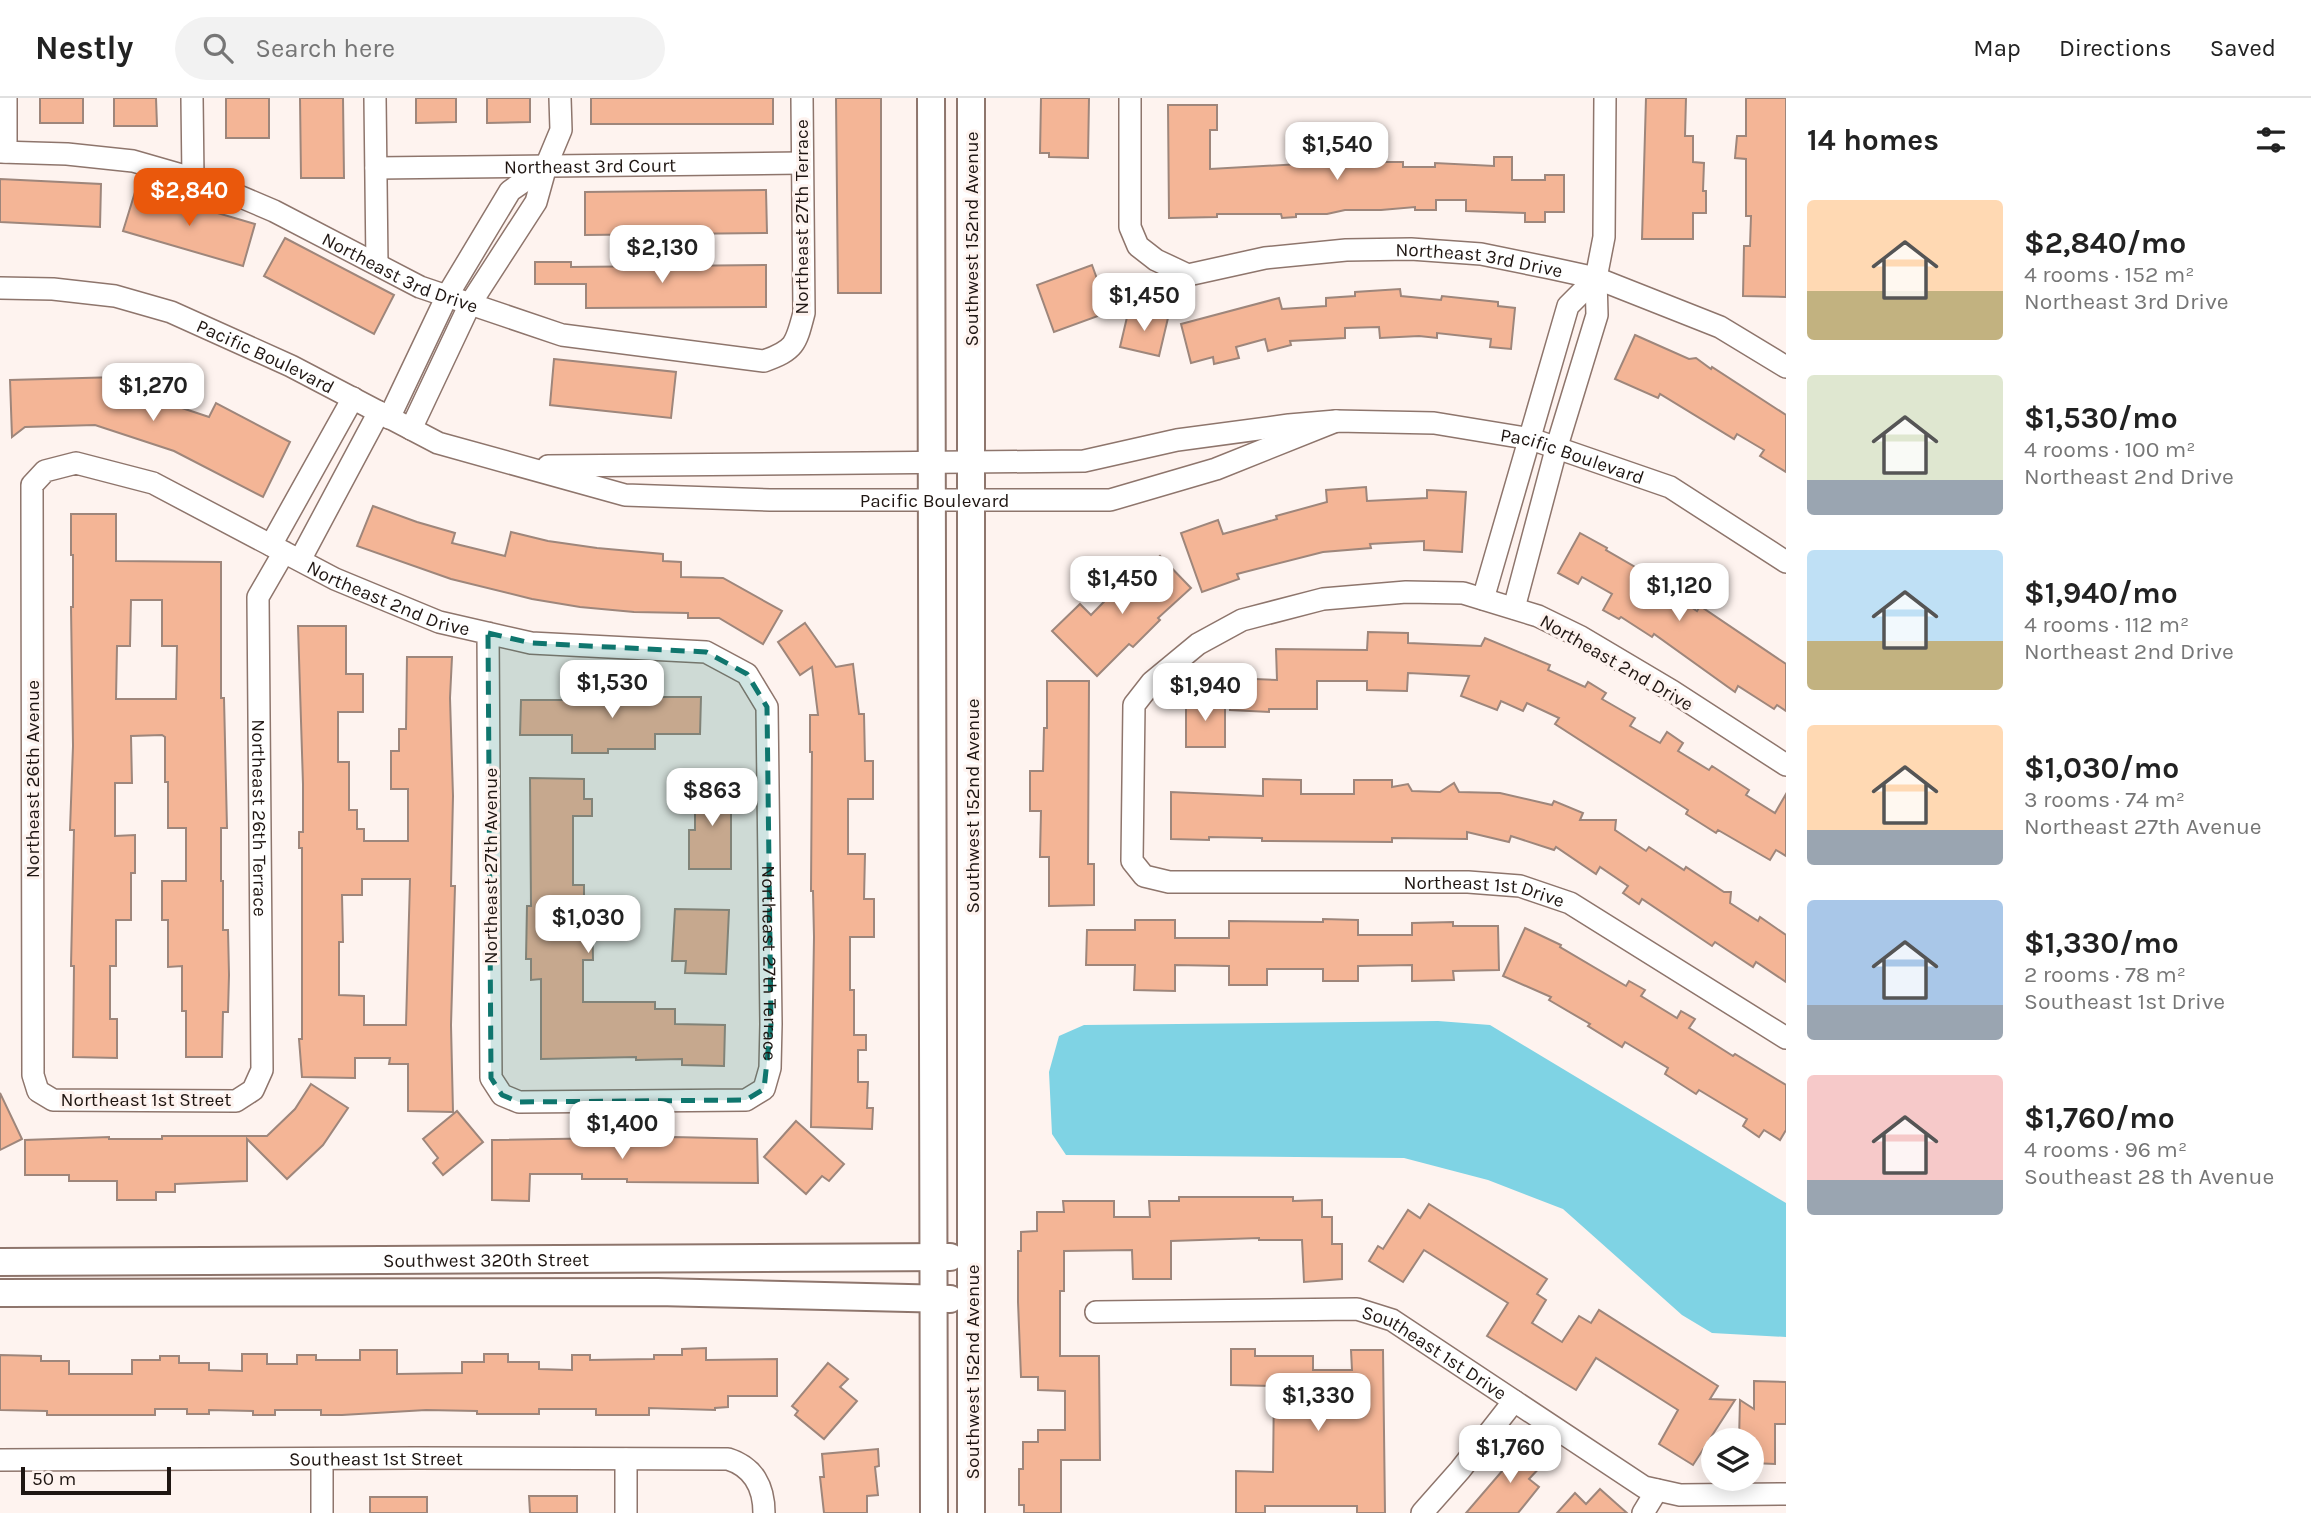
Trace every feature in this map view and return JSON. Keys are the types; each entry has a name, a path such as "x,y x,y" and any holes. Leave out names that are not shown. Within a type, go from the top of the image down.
{"street":[{"path":"3,152 6,98"},
{"path":"192,98 193,178"},
{"path":"375,98 377,264"},
{"path":"411,429 470,304 536,202 546,166 561,130 560,98"},
{"name":"Northeast 27th Terrace","path":"798,335 804,313 802,98"},
{"name":"Southwest 152nd Avenue","path":"930,98 934,1513"},
{"name":"Southwest 152nd Avenue","path":"971,98 971,1513"},
{"name":"Northeast 3rd Drive","path":"1130,98 1130,227 1138,246 1156,260 1188,275 1265,258 1346,250 1411,249 1481,254 1596,278 1720,327 1786,367"},
{"path":"1514,608 1557,446 1597,315 1596,278 1604,237 1605,98"},
{"name":"Northeast 3rd Drive","path":"3,152 67,154 133,161 193,178 274,211 420,287 562,335 764,361 786,353 798,335"},
{"name":"Northeast 3rd Court","path":"376,168 802,163"},
{"path":"285,553 384,415 447,296 510,191 546,166"},
{"path":"1483,599 1568,306 1596,278"},
{"name":"Pacific Boulevard","path":"0,288 53,289 115,296 172,312 291,366 438,443 625,495 770,500 1110,500 1216,469 1336,421"},
{"path":"1563,325 1592,332"},
{"path":"285,553 353,398"},
{"name":"Pacific Boulevard","path":"522,466 1084,461 1177,440 1336,421 1434,422 1557,446 1670,487 1786,562"},
{"name":"Northeast 2nd Drive","path":"45,471 76,463 153,483 335,579 439,621 531,643 706,652 747,674"},
{"name":"Northeast 26th Avenue","path":"38,1091 33,1075 32,485 45,471"},
{"path":"1501,540 1530,548"},
{"name":"Northeast 26th Terrace","path":"253,1090 262,1070 258,597 285,553"},
{"name":"Northeast 2nd Drive","path":"1144,876 1132,861 1134,705 1152,682 1198,644 1242,620 1322,599 1406,592 1463,593 1538,616 1581,637 1672,691 1786,765"},
{"name":"Northeast 27th Avenue","path":"488,633 491,1078 502,1095 519,1102 746,1100 764,1089"},
{"name":"Northeast 27th Terrace","path":"747,674 767,707 771,1024 770,1068 764,1089"},
{"name":"Northeast 1st Drive","path":"1144,876 1169,882 1468,882 1520,886 1570,903 1786,1038"},
{"name":"Northeast 1st Street","path":"38,1091 53,1100 236,1101 253,1090"},
{"name":"Southwest 320th Street","path":"0,1262 973,1256"},
{"name":"Southwest 320th Street","path":"0,1293 657,1292 972,1300"},
{"name":"Southeast 1st Drive","path":"1096,1312 1357,1309 1392,1320 1644,1487 1680,1495 1786,1494"},
{"path":"1422,1513 1514,1401"},
{"path":"321,1459 322,1513"},
{"path":"626,1459 626,1513"},
{"name":"Southeast 1st Street","path":"0,1460 728,1459 750,1471 762,1489 764,1513"},
{"path":"1643,1513 1657,1490"}],"highlighted area":[{"path":"488,633 531,643 706,652 747,674 767,707 771,1024 764,1089 746,1100 519,1102 502,1095 491,1078"}],"water":[{"path":"1438,1021 1490,1025 1786,1203 1786,1337 1712,1333 1682,1315 1563,1209 1488,1180 1404,1158 1066,1155 1052,1134 1049,1072 1059,1036 1084,1025"}],"building":[{"path":"40,98 83,98 83,123 40,123"},
{"path":"114,98 156,98 157,126 114,126"},
{"path":"226,98 269,98 269,138 226,138"},
{"path":"300,98 343,98 344,178 301,178"},
{"path":"416,98 456,98 456,122 416,123"},
{"path":"487,98 530,98 530,122 487,123"},
{"path":"591,98 773,98 773,124 591,124"},
{"path":"836,98 881,98 881,293 838,293"},
{"path":"1041,98 1089,98 1088,158 1049,157 1049,153 1040,153"},
{"path":"1646,98 1686,98 1685,136 1693,136 1693,162 1704,163 1703,191 1706,191 1706,213 1693,213 1693,239 1642,239"},
{"path":"1746,98 1786,98 1786,297 1743,296 1744,246 1750,246 1751,216 1746,216 1746,159 1735,158 1737,136 1746,136"},
{"path":"1168,105 1217,105 1217,130 1210,130 1210,169 1301,164 1356,165 1356,162 1403,162 1403,167 1435,167 1435,163 1494,166 1494,157 1512,157 1512,180 1545,180 1545,175 1564,175 1564,212 1545,212 1545,222 1525,222 1525,213 1466,211 1466,200 1436,200 1436,210 1415,210 1415,207 1296,214 1296,217 1282,218 1281,214 1217,214 1217,217 1169,218"},
{"path":"0,179 101,184 100,227 0,222"},
{"path":"136,189 255,224 243,266 123,231"},
{"path":"766,190 767,233 585,235 585,192"},
{"path":"285,238 394,295 374,334 264,276"},
{"path":"535,262 571,262 571,267 766,265 766,307 586,308 586,284 535,284"},
{"path":"1092,265 1109,312 1054,332 1037,285"},
{"path":"1400,289 1401,296 1441,300 1442,296 1498,302 1498,306 1515,308 1511,349 1490,347 1491,339 1437,333 1437,338 1380,338 1379,327 1345,328 1345,338 1290,341 1291,345 1268,351 1265,339 1236,347 1239,358 1214,364 1213,357 1191,363 1181,324 1279,298 1282,309 1326,306 1326,298 1355,296 1355,292"},
{"path":"1128,313 1147,317 1148,313 1168,318 1159,356 1120,347"},
{"path":"1635,335 1689,359 1696,358 1786,415 1786,472 1760,456 1764,450 1737,434 1734,439 1660,394 1658,398 1615,379"},
{"path":"554,359 676,372 671,418 550,405"},
{"path":"121,369 158,381 152,398 209,417 216,403 290,442 263,497 174,451 95,425 25,427 12,437 10,380 119,377"},
{"path":"1366,487 1367,501 1427,498 1427,490 1466,492 1462,552 1424,550 1424,541 1370,544 1371,548 1323,552 1237,574 1239,579 1202,592 1181,533 1218,520 1223,534 1327,502 1326,490"},
{"path":"373,506 455,533 452,543 505,556 511,532 548,541 663,554 663,561 681,562 681,577 723,578 782,611 763,644 719,618 688,618 688,613 580,607 532,599 451,579 357,546"},
{"path":"71,514 116,514 116,561 221,562 221,698 224,698 227,828 221,828 221,881 223,930 228,930 229,975 228,1012 223,1012 222,1057 186,1057 182,966 168,967 168,920 162,920 162,881 186,881 186,828 168,828 168,782 165,782 165,737 162,735 131,736 132,783 115,783 115,836 135,835 135,873 131,873 131,920 116,920 116,966 110,966 110,1019 117,1019 117,1058 73,1057","holes":["131,600 162,600 162,646 177,646 176,699 116,699 117,646 130,646"]},
{"path":"1580,533 1663,583 1670,584 1673,595 1697,611 1700,606 1786,664 1786,711 1777,705 1774,709 1738,686 1735,692 1654,634 1652,637 1621,617 1619,619 1603,610 1612,594 1582,577 1578,584 1558,573"},
{"path":"1160,556 1191,588 1158,618 1160,620 1133,647 1129,644 1097,676 1052,631 1080,604 1091,615 1139,566 1144,571"},
{"path":"805,623 836,667 853,664 859,714 864,714 865,761 873,761 873,799 848,799 848,854 865,854 864,899 874,899 874,937 850,937 850,990 854,990 854,1035 866,1035 866,1050 858,1050 858,1082 868,1082 867,1108 873,1108 872,1129 811,1127 814,937 811,891 810,715 818,715 812,667 800,675 778,642"},
{"path":"298,626 346,626 346,674 363,674 363,712 338,712 338,762 349,762 349,810 357,810 357,829 364,829 364,841 408,841 408,789 391,789 391,751 399,751 399,729 406,729 407,657 452,657 451,886 455,886 451,1025 453,1112 408,1111 408,1064 389,1064 390,1058 355,1058 355,1078 302,1077 299,1039 302,1039 302,848 299,848 299,832 303,832","holes":["362,879 410,879 406,1025 364,1025 364,996 339,995 339,942 343,942 342,895 362,895"]},
{"path":"1368,632 1408,633 1408,643 1481,646 1485,638 1550,665 1548,670 1585,687 1588,682 1606,693 1602,699 1635,718 1630,726 1660,743 1667,732 1683,743 1678,751 1709,770 1712,766 1749,790 1746,795 1775,813 1786,794 1786,856 1776,850 1770,860 1718,830 1716,833 1686,814 1688,810 1555,724 1559,718 1527,703 1523,711 1501,701 1497,710 1461,696 1469,676 1408,673 1407,691 1367,690 1367,681 1317,681 1317,709 1269,709 1269,712 1230,710 1231,678 1277,680 1276,649 1367,650"},
{"path":"1047,681 1089,681 1088,864 1094,864 1094,905 1049,906 1049,857 1040,857 1041,811 1030,811 1030,771 1043,771"},
{"path":"572,693 656,693 656,697 701,697 700,734 655,734 655,749 608,749 608,753 572,753 572,735 520,735 521,700 572,700"},
{"path":"1186,699 1225,700 1225,747 1186,747"},
{"path":"530,778 584,779 584,799 592,799 592,816 573,816 573,885 584,885 584,905 592,905 593,960 583,960 583,1002 655,1002 655,1009 675,1009 675,1024 725,1025 724,1066 682,1065 682,1059 636,1060 636,1057 541,1059 541,979 531,980 531,959 526,959 527,906 531,906"},
{"path":"1263,779 1301,780 1301,794 1354,794 1354,780 1392,780 1392,787 1408,784 1412,791 1440,792 1454,783 1459,792 1500,793 1552,805 1554,801 1583,813 1580,820 1616,820 1615,830 1646,851 1649,847 1724,892 1731,892 1730,903 1758,921 1760,917 1786,935 1786,982 1756,962 1753,967 1715,942 1712,946 1642,899 1639,904 1623,893 1628,886 1600,867 1596,874 1556,847 1554,850 1511,836 1509,842 1467,832 1467,839 1392,838 1392,842 1262,841 1262,838 1209,837 1209,840 1171,839 1171,792 1263,796"},
{"path":"695,783 731,783 731,869 689,869 689,830 695,830"},
{"path":"675,909 729,910 726,974 685,973 686,961 672,961"},
{"path":"1323,919 1358,920 1358,935 1412,935 1412,923 1453,922 1453,926 1498,926 1499,970 1453,971 1454,980 1412,981 1412,965 1358,966 1358,981 1323,981 1323,969 1267,969 1267,985 1229,985 1229,966 1175,965 1175,991 1134,990 1135,965 1086,965 1087,930 1135,930 1135,920 1175,920 1175,938 1229,938 1229,921 1323,922"},
{"path":"1525,928 1561,945 1560,947 1626,986 1629,981 1645,990 1641,996 1677,1018 1681,1011 1695,1019 1689,1028 1786,1085 1786,1130 1780,1140 1764,1130 1759,1137 1743,1126 1747,1119 1699,1090 1696,1094 1665,1074 1668,1068 1625,1042 1622,1047 1549,1000 1551,997 1503,976"},
{"path":"311,1084 348,1108 323,1145 287,1179 247,1139 247,1181 175,1184 175,1192 156,1192 156,1200 117,1200 117,1181 69,1181 69,1175 25,1175 25,1140 267,1136 295,1109"},
{"path":"0,1093 22,1139 0,1150"},
{"path":"457,1111 483,1142 443,1175 433,1163 438,1158 423,1139"},
{"path":"796,1121 844,1164 829,1181 822,1176 806,1194 764,1157"},
{"path":"673,1137 757,1139 758,1183 627,1182 627,1179 582,1179 582,1174 530,1174 529,1201 492,1200 492,1140"},
{"path":"1179,1197 1293,1197 1293,1201 1322,1200 1322,1217 1332,1217 1332,1244 1342,1244 1342,1279 1304,1282 1302,1240 1259,1238 1171,1241 1171,1279 1133,1279 1132,1250 1064,1251 1064,1291 1060,1291 1060,1356 1099,1356 1100,1460 1061,1460 1061,1513 1024,1513 1024,1505 1019,1505 1019,1469 1023,1469 1023,1442 1038,1442 1038,1430 1065,1430 1065,1391 1038,1390 1038,1377 1021,1377 1018,1251 1021,1251 1021,1232 1037,1231 1037,1212 1064,1212 1063,1201 1114,1201 1114,1217 1150,1217 1149,1201 1179,1201"},
{"path":"1429,1204 1547,1279 1537,1294 1546,1300 1532,1323 1562,1342 1579,1316 1591,1323 1599,1310 1718,1386 1710,1399 1735,1400 1717,1428 1701,1428 1701,1453 1693,1465 1659,1444 1678,1410 1596,1358 1576,1390 1487,1336 1508,1303 1424,1250 1403,1282 1369,1261 1378,1246 1383,1249 1408,1210 1420,1218"},
{"path":"706,1348 706,1360 777,1359 777,1396 728,1396 728,1407 715,1410 649,1408 649,1415 596,1415 596,1409 539,1409 539,1414 477,1414 477,1411 426,1410 342,1415 321,1415 321,1410 275,1410 275,1415 253,1415 253,1411 209,1410 209,1414 187,1414 187,1409 155,1409 155,1415 47,1415 47,1411 0,1410 0,1355 41,1356 41,1361 69,1361 69,1374 132,1374 132,1360 160,1360 160,1356 179,1356 179,1363 209,1363 209,1370 242,1371 242,1354 267,1354 267,1364 297,1364 297,1355 316,1355 316,1360 360,1360 360,1350 397,1350 397,1374 462,1373 462,1362 484,1362 484,1354 508,1354 508,1362 539,1362 539,1369 572,1370 572,1355 590,1355 590,1360 654,1359 654,1355 682,1355 682,1349"},
{"path":"1231,1349 1255,1349 1255,1356 1313,1356 1313,1370 1352,1370 1351,1350 1383,1350 1385,1513 1357,1513 1357,1506 1265,1506 1265,1513 1236,1513 1236,1471 1273,1472 1274,1386 1231,1385"},
{"path":"828,1363 848,1379 840,1387 857,1401 824,1439 795,1415 798,1411 792,1406"},
{"path":"1754,1381 1786,1382 1786,1424 1775,1424 1775,1464 1764,1464 1764,1428 1739,1428 1740,1400 1754,1409"},
{"path":"1519,1444 1543,1464 1529,1479 1539,1487 1518,1513 1466,1513 1503,1470 1500,1467"},
{"path":"878,1449 879,1466 875,1467 878,1495 867,1496 867,1513 824,1513 820,1477 824,1477 822,1454"},
{"path":"1600,1489 1627,1513 1557,1513 1575,1493 1586,1504"},
{"path":"529,1496 577,1496 577,1513 530,1513"},
{"path":"370,1497 427,1497 427,1513 370,1513"}]}
